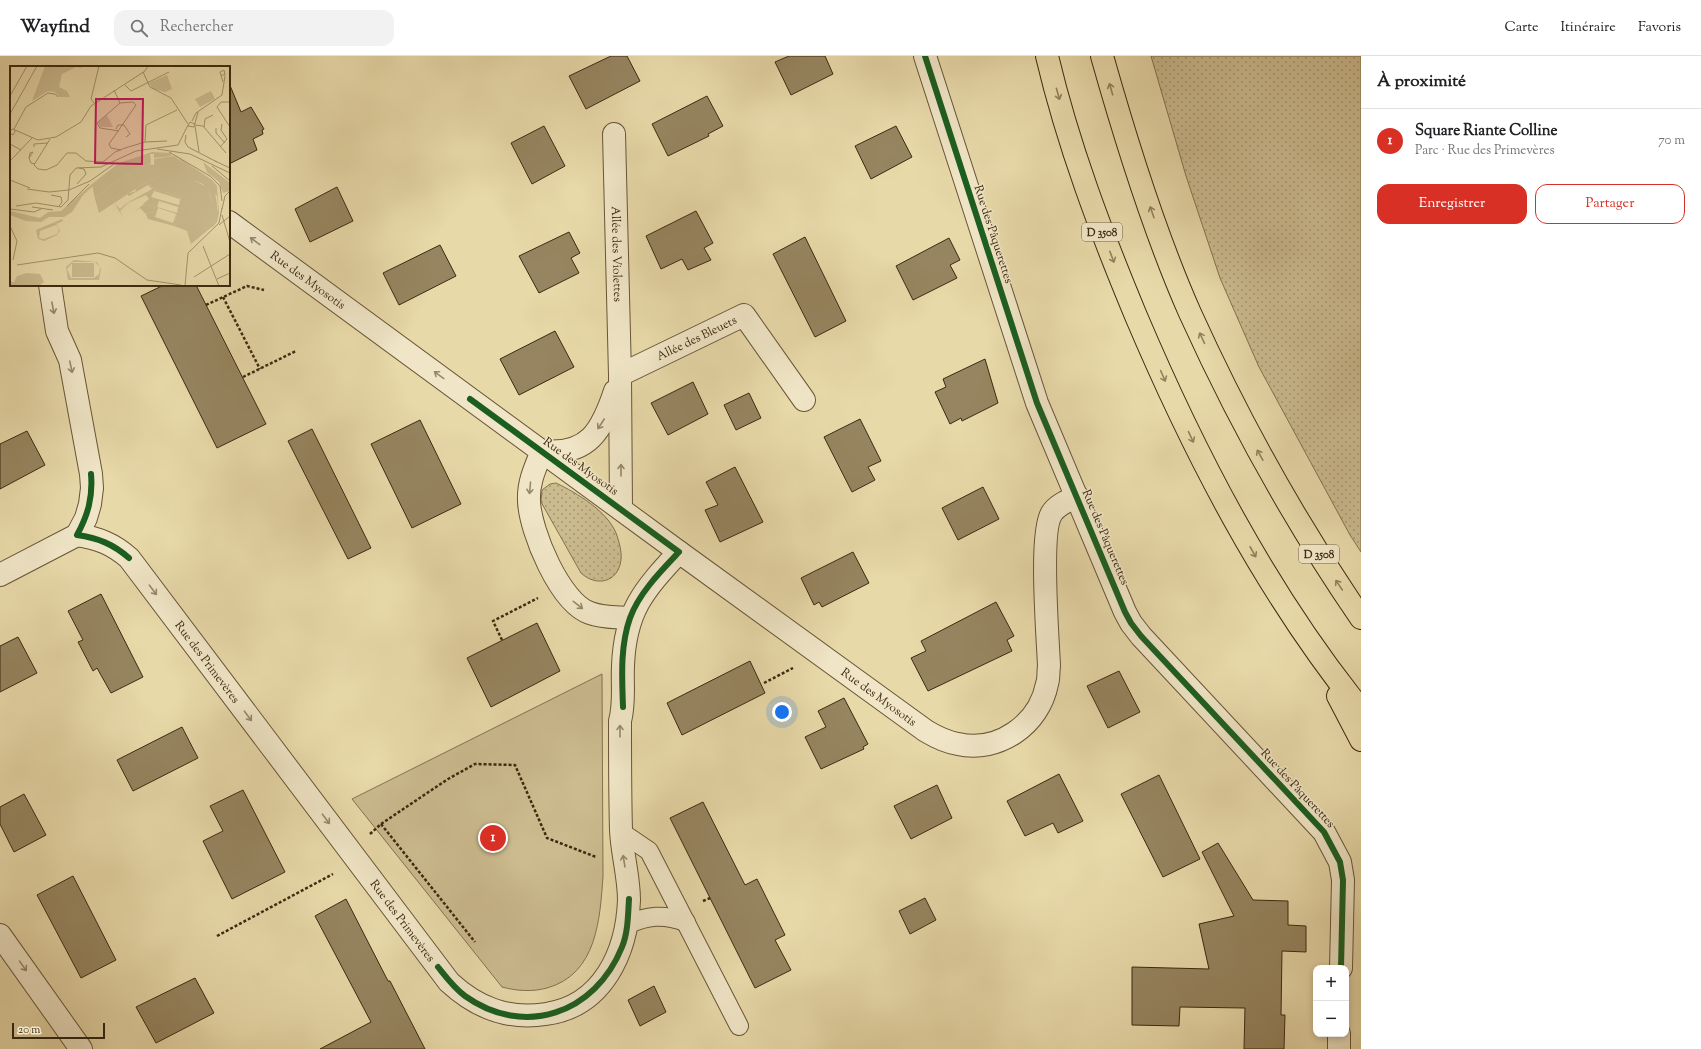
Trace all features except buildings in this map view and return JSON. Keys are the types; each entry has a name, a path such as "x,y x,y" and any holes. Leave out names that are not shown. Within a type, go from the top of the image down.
{"highway":[{"name":"D 3508","path":"1047,56 1083,178 1100,227 1150,347 1197,451 1262,569 1307,637 1361,710"},
{"name":"D 3508","path":"1102,56 1129,146 1165,249 1190,312 1221,379 1265,464 1302,527 1361,618"},
{"path":"1307,637 1361,740"}],"street":[{"name":"Rue des Pâquerettes","path":"925,56 1037,403 1131,623 1324,832 1334,848 1340,862 1343,880 1341,965"},
{"name":"Allée des Violettes","path":"614,134 620,375 621,509"},
{"name":"Rue des Myosotis","path":"230,223 926,731 957,744 973,746 989,744 1005,739 1020,729 1033,717 1042,701 1048,684 1049,666 1045,553 1048,521 1052,512 1061,504 1077,496"},
{"path":"0,575 77,535 86,518 90,504 92,488 91,474 70,360 57,331 50,286"},
{"name":"Allée des Bleuets","path":"620,375 744,315 804,400"},
{"name":"Allée des Violettes","path":"542,451 554,453 567,451 578,447 589,439 605,418 620,375"},
{"name":"Rue des Myosotis","path":"542,451 531,476 529,500 531,520 548,562 562,586 575,604 590,613 630,618"},
{"name":"Rue des Primevères","path":"77,535 106,541 118,548 129,558 449,982 472,1001 496,1012 515,1016 534,1016 552,1013 571,1007 589,996 602,982 614,964 622,946 627,925 629,899 628,880 624,861 621,832 620,721 623,707 624,654 630,618 643,594 679,552"},
{"path":"0,935 81,1049"},
{"path":"1339,1037 1339,1049"}],"lane":[{"path":"621,832 649,851 740,1026"},
{"path":"627,925 641,918 657,916 672,917 686,922"}],"path":[{"path":"206,305 247,286 264,290"},
{"path":"223,297 260,369"},
{"path":"243,377 296,351"},
{"path":"502,640 493,621 562,586"},
{"path":"764,683 795,667"},
{"path":"371,833 381,824 448,779 475,764 515,764 547,838 605,860 624,861"},
{"path":"381,824 475,942"},
{"path":"217,936 358,861"}],"shaded area":[{"path":"1151,56 1361,56 1361,552 1350,535 1259,367 1220,278 1186,176"},
{"path":"556,483 582,497 599,510 612,525 621,550 621,560 616,574 611,578 599,581 593,580 581,573 541,502 542,490 550,484"},
{"path":"602,674 603,876 600,910 593,943 586,958 576,971 564,981 547,988 536,990 519,990 502,987 352,799"}],"cycle path":[{"path":"925,56 1037,403 1125,612 1141,636 1324,832 1340,862 1343,880 1341,965"},
{"path":"470,399 679,552 645,591 630,618 623,651 623,707"},
{"path":"91,474 89,506 77,535 105,542 129,558"},
{"path":"438,967 461,993 488,1009 511,1015 533,1017 556,1012 576,1003 594,989 610,970 624,942 629,899"}],"place":[{"name":"Square Riante Colline","path":"493,838"}]}
